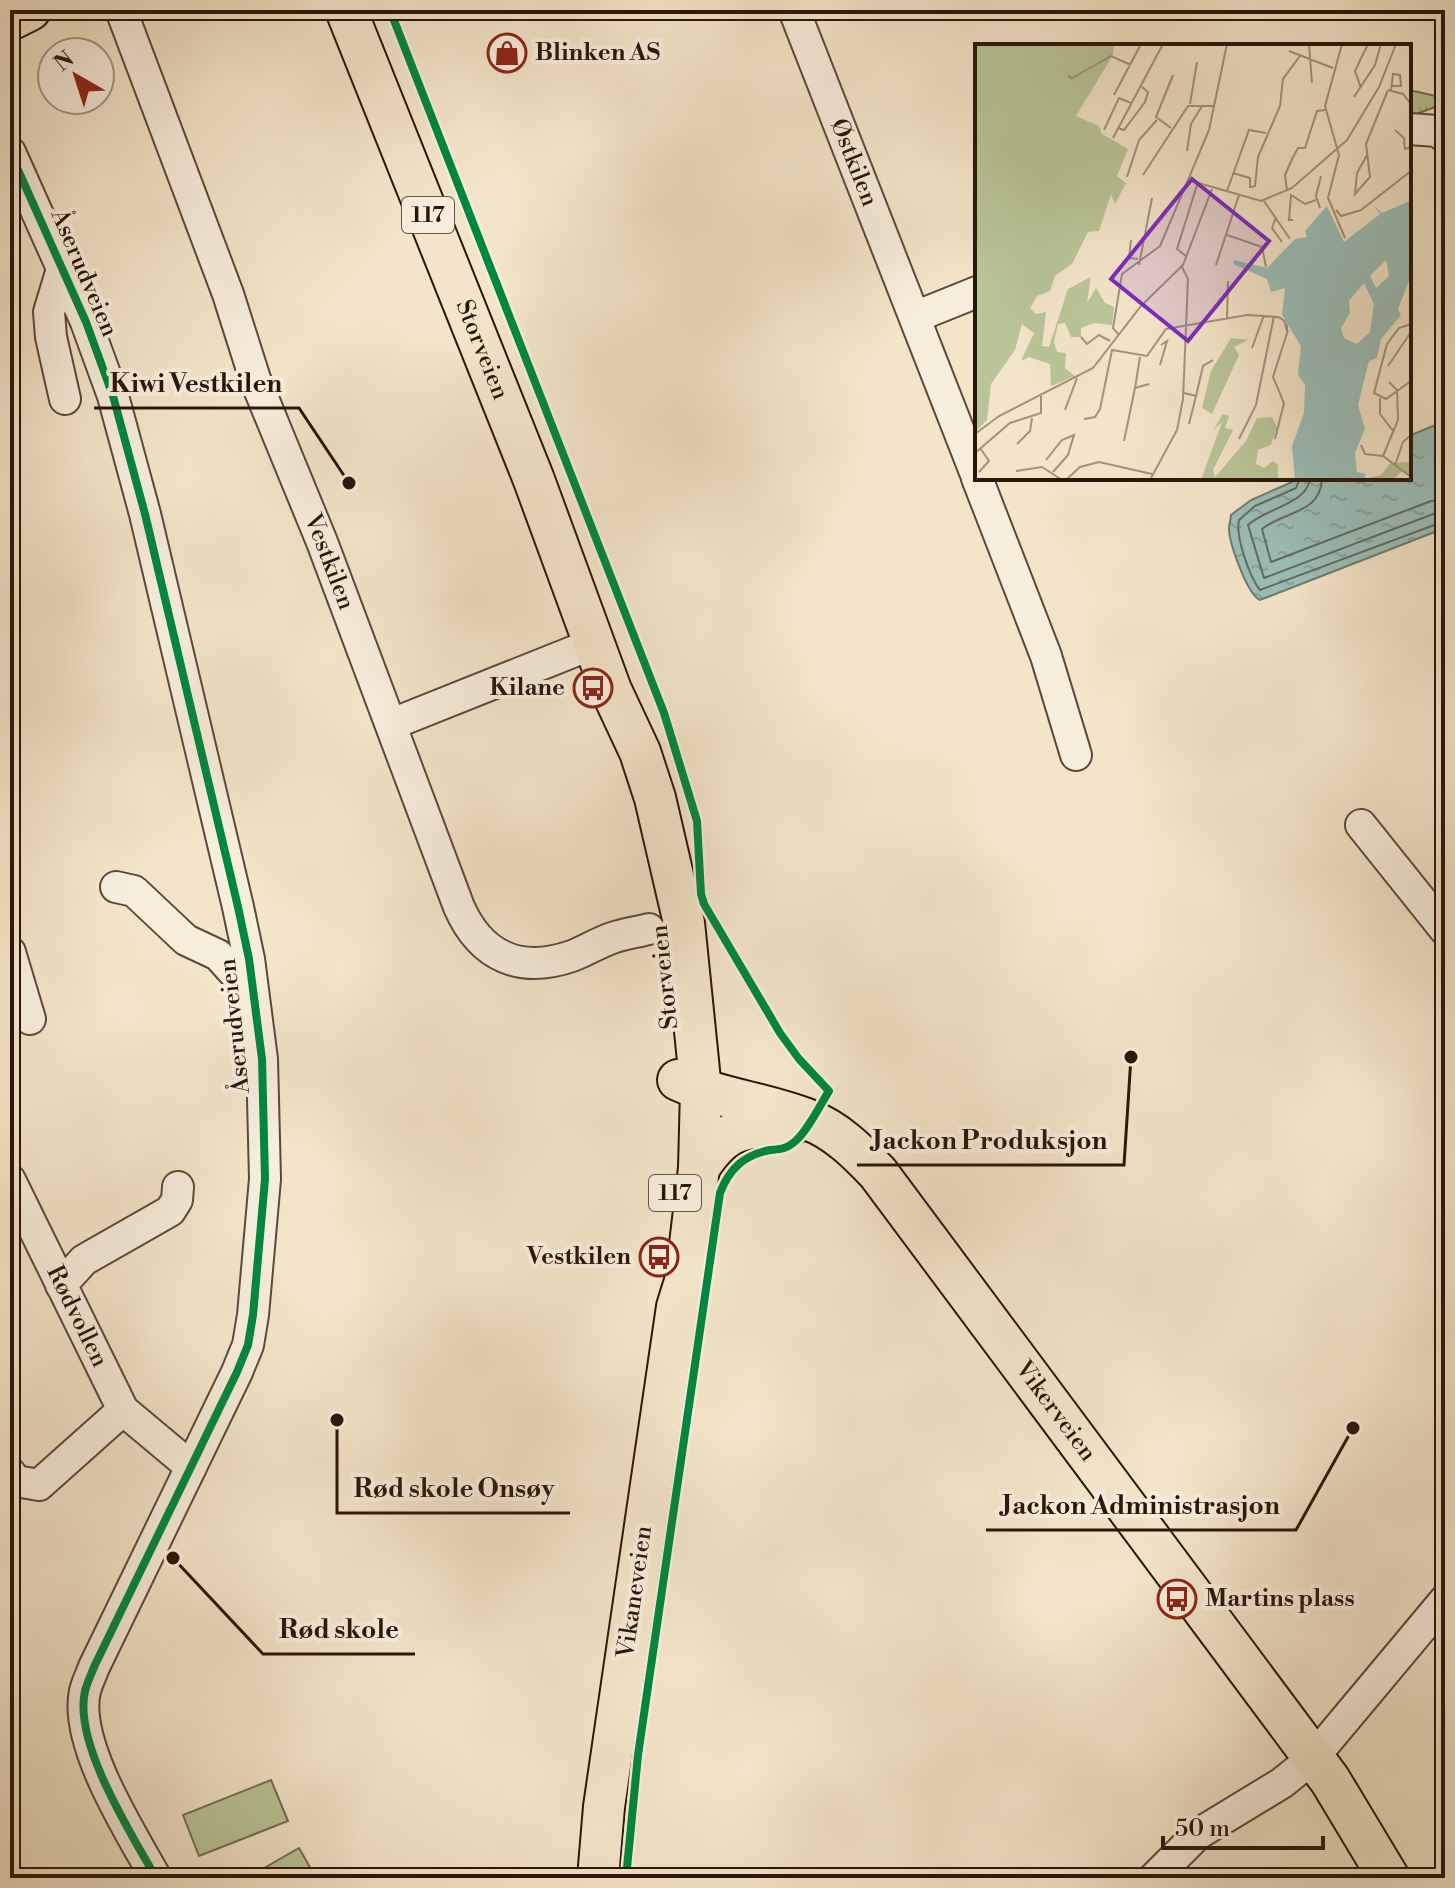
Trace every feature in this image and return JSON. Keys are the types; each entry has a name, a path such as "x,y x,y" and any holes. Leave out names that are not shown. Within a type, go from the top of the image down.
{"main road":[{"path":"10,20 30,10"},
{"name":"Storveien","path":"346,10 534,480 611,690 624,758 641,812 660,927 691,1078"},
{"name":"Vikerveien","path":"691,1078 810,1120 847,1143 878,1173 1313,1758 1389,1878"},
{"name":"Vikaneveien","path":"598,1878 604,1807 677,1307 686,1278 699,1168 691,1078"},
{"name":"Vikaneveien","path":"677,1307 672,1276 676,1118 691,1078"},
{"name":"117","path":"699,1168 711,1151 733,1132 810,1120"}],"street":[{"name":"Vestkilen","path":"121,10 228,294 255,379 392,724 461,912 472,932 505,959 525,964 555,961 611,938 649,929"},
{"name":"Østkilen","path":"794,10 975,473"},
{"path":"1411,129 1437,131 1445,137"},
{"name":"Åserudveien","path":"10,152 86,322 113,396 145,514 235,893 249,959 262,1059 265,1179 248,1345 94,1667 85,1692 88,1733 104,1780 115,1806 156,1878"},
{"path":"62,269 49,312 51,337 65,399"},
{"path":"915,317 975,293"},
{"name":"Østkilen","path":"978,480 1046,656 1076,755"},
{"path":"392,724 595,643"},
{"path":"1361,825 1444,928"},
{"path":"116,887 134,891 186,940 225,960 255,1007"},
{"path":"10,952 30,1019"},
{"name":"Rødvollen","path":"10,1180 123,1410 191,1467"},
{"path":"61,1285 84,1260 170,1211 177,1200 178,1187"},
{"path":"10,1473 16,1481 39,1485 123,1410"},
{"path":"1154,1878 1198,1834 1282,1783 1313,1758 1445,1600"}],"green space":[{"path":"1411,90 1445,98 1445,103 1411,116"},
{"path":"271,1780 288,1821 199,1856 183,1815"},
{"path":"299,1848 316,1878 247,1878"}],"water":[{"path":"1445,421 1445,528 1260,600 1255,596 1244,579 1232,545 1229,528 1231,515 1251,500 1296,480 1411,480 1411,435"}],"cycle path":[{"path":"390,10 664,713 697,821 704,904 780,1033 829,1091 798,1139 785,1148 761,1152 745,1159 733,1170 720,1193 638,1755 626,1878"},
{"path":"10,152 86,322 113,396 145,514 238,907 249,959 262,1059 265,1179 248,1345 85,1691 84,1712 96,1761 119,1813 156,1878"}],"place":[{"name":"Blinken AS","path":"507,53"},
{"name":"Kiwi Vestkilen","path":"349,483"},
{"name":"Kilane","path":"593,688"},
{"name":"Jackon Produksjon","path":"1131,1057"},
{"name":"Vestkilen","path":"659,1257"},
{"name":"Rød skole Onsøy","path":"337,1420"},
{"name":"Jackon Administrasjon","path":"1353,1428"},
{"name":"Rød skole","path":"173,1558"},
{"name":"Martins plass","path":"1177,1599"}]}
